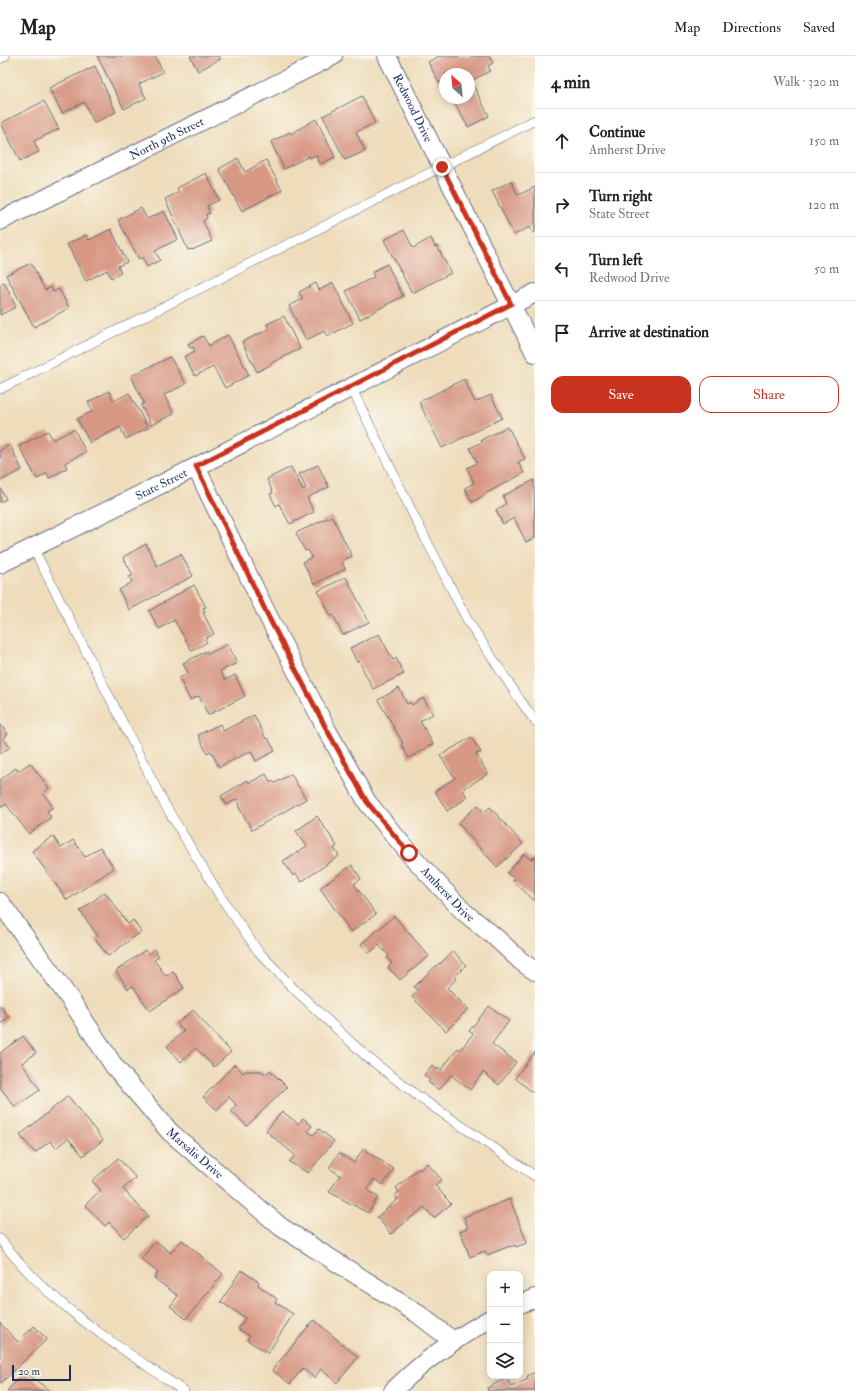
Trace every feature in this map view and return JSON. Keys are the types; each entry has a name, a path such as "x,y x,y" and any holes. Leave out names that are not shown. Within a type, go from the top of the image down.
{"street":[{"name":"North 9th Street","path":"0,221 333,56"},
{"name":"Redwood Drive","path":"387,56 535,353"},
{"name":"State Street","path":"0,564 535,293"},
{"name":"Amherst Drive","path":"196,466 269,618 327,730 367,802 409,853 464,912 495,937 522,962 535,971"},
{"name":"Marsalis Drive","path":"0,902 72,1002 114,1066 170,1132 281,1226 418,1314 453,1341"},
{"path":"523,1303 535,1298"},
{"path":"393,1391 412,1372 453,1341 487,1321"}],"lane":[{"path":"0,59 5,56"},
{"path":"0,390 535,120"},
{"path":"351,387 415,518 468,621 535,721"},
{"path":"33,548 165,805 220,896 258,951 294,989 367,1057 419,1097 535,1176"},
{"path":"0,1239 12,1254 56,1299 106,1337 184,1391"}],"building":[{"path":"97,56 155,56 163,72 139,84 146,98 124,109"},
{"path":"190,56 219,56 220,59 198,71"},
{"path":"440,56 490,56 493,63 488,66 490,71 475,79 475,68 439,68 439,83 428,62"},
{"path":"95,66 116,112 94,123 84,102 62,113 49,88"},
{"path":"475,89 489,116 468,127 455,104 475,104"},
{"path":"362,96 375,123 356,132 365,151 345,160 323,116"},
{"path":"44,101 59,129 34,141 39,152 20,161 1,123"},
{"path":"316,119 335,157 320,164 316,155 310,158 309,156 284,169 271,142 290,132 291,134"},
{"path":"238,158 245,172 266,160 282,190 242,211 219,169"},
{"path":"206,173 219,200 207,206 210,213 206,214 207,218 203,221 212,241 192,250 188,250 165,199 179,192 177,188"},
{"path":"511,181 518,195 535,187 535,232 533,233 530,227 514,235 492,191"},
{"path":"141,208 147,219 164,211 178,239 155,251 160,260 147,267 142,257 139,259 118,220"},
{"path":"111,229 127,262 118,266 121,273 111,278 107,270 86,281 67,244 86,235 89,240"},
{"path":"404,230 413,248 431,238 435,247 437,246 451,273 412,293 384,240"},
{"path":"31,263 45,290 51,287 53,292 59,289 69,308 34,327 6,275"},
{"path":"387,264 403,296 360,319 346,291 374,277 372,272"},
{"path":"4,282 16,307 0,315 0,284"},
{"path":"316,283 319,290 333,283 353,323 328,336 325,331 306,340 289,306 303,299 299,292"},
{"path":"284,316 300,349 271,363 272,364 257,372 242,342 269,329 267,324"},
{"path":"228,335 249,375 225,388 213,367 195,376 184,357 195,351 193,347 190,348 188,344 203,336 209,346"},
{"path":"170,357 186,384 164,395 174,414 151,425 141,405 144,403 131,376"},
{"path":"464,379 475,402 491,395 502,418 442,448 419,402"},
{"path":"109,391 114,401 129,393 148,428 126,439 120,427 90,443 77,419 93,411 88,402"},
{"path":"507,427 525,459 518,462 524,473 472,502 465,488 474,483 467,468 477,463 470,448 482,442 481,440"},
{"path":"74,429 86,452 65,463 67,468 49,478 47,473 37,479 19,446 48,431 53,440"},
{"path":"10,445 22,470 0,481 0,450"},
{"path":"318,465 329,487 307,498 314,512 290,524 279,504 276,506 270,494 273,493 267,479 291,467 303,490 306,488 299,474"},
{"path":"534,480 535,538 526,542 514,518 503,524 496,510 506,504 503,496"},
{"path":"0,487 6,499 0,502"},
{"path":"332,516 352,556 342,561 345,569 314,584 303,562 312,557 308,550 305,551 296,533"},
{"path":"146,544 157,566 181,554 193,576 129,610 119,590 132,582 129,577 133,575 123,557"},
{"path":"346,577 369,622 343,635 318,591"},
{"path":"194,585 206,607 203,608 205,612 203,613 214,634 205,639 207,642 192,651 174,620 159,629 149,611"},
{"path":"379,634 393,660 396,658 404,674 373,689 359,661 357,662 350,648"},
{"path":"228,644 237,663 220,671 225,680 235,675 245,696 208,715 199,696 190,700 179,678 188,673 183,663 207,651 208,654"},
{"path":"399,688 407,704 410,702 412,705 423,698 433,714 420,721 433,744 409,758 401,744 403,743 378,700"},
{"path":"254,715 266,739 268,738 275,751 256,761 251,751 219,767 211,751 207,753 198,735 220,724 223,731"},
{"path":"0,724 8,734 3,738 10,747 0,754"},
{"path":"471,737 481,752 476,754 488,774 463,789 467,798 447,811 435,791 455,778 440,756"},
{"path":"30,763 49,788 43,793 53,807 47,811 51,817 29,834 6,804 2,807 0,803 0,780 16,768 18,771"},
{"path":"266,774 271,783 273,781 275,783 291,774 306,799 252,830 238,806 240,805 237,799 227,805 221,796 248,780 249,783"},
{"path":"478,805 484,812 490,807 523,844 497,867 458,823"},
{"path":"317,816 337,846 334,848 339,856 301,882 296,874 293,876 283,861 307,846 296,831"},
{"path":"53,836 61,848 73,840 85,857 100,847 114,868 67,900 32,851"},
{"path":"524,854 530,859 535,857 535,901 513,881 515,879 507,873"},
{"path":"352,865 361,879 354,884 376,914 351,932 320,888"},
{"path":"105,892 128,924 133,920 141,932 108,956 95,939 98,936 80,911"},
{"path":"394,916 429,956 400,980 388,967 392,963 387,958 389,956 379,945 369,953 361,944"},
{"path":"154,949 159,956 154,960 166,976 173,971 184,988 150,1011 133,986 128,989 116,971 145,950 148,954"},
{"path":"453,951 466,965 454,977 456,979 447,988 468,1009 446,1031 412,997 418,990 414,987"},
{"path":"0,1005 9,1017 0,1024"},
{"path":"489,1006 509,1021 492,1044 516,1062 499,1085 483,1072 470,1090 451,1075 439,1090 428,1082 430,1080 424,1075 432,1065 437,1070 438,1068 441,1070 458,1048 460,1050 473,1034 469,1031"},
{"path":"193,1010 231,1052 214,1067 196,1048 181,1062 167,1046 184,1031 177,1024"},
{"path":"23,1036 36,1053 22,1063 40,1090 15,1107 0,1087 0,1053"},
{"path":"535,1052 535,1094 515,1078"},
{"path":"235,1064 243,1073 245,1071 262,1071 266,1075 270,1070 287,1087 247,1126 231,1111 236,1105 229,1097 217,1110 203,1097"},
{"path":"68,1096 103,1140 83,1156 68,1138 56,1148 50,1141 35,1153 20,1135"},
{"path":"282,1111 298,1124 303,1118 312,1126 308,1131 313,1135 319,1129 334,1141 308,1173 289,1162 295,1155 266,1131"},
{"path":"363,1149 394,1169 383,1185 374,1179 367,1190 378,1197 368,1213 329,1192 340,1175 329,1168 339,1153 354,1163"},
{"path":"118,1158 136,1178 123,1189 148,1216 124,1238 109,1222 105,1226 85,1205 101,1190 92,1181"},
{"path":"427,1163 442,1180 435,1185 451,1204 434,1218 424,1207 391,1234 377,1217 398,1199 394,1196 399,1192 396,1188"},
{"path":"510,1199 527,1243 516,1247 515,1245 510,1246 487,1255 485,1251 470,1257 460,1231 468,1228 464,1217"},
{"path":"182,1240 223,1274 186,1319 170,1306 178,1296 154,1278 158,1273 141,1259 156,1241 171,1253"},
{"path":"241,1270 259,1282 258,1285 277,1299 275,1302 293,1314 268,1353 247,1340 250,1336 238,1329 245,1318 221,1302"},
{"path":"314,1320 358,1357 337,1383 321,1369 314,1378 303,1368 290,1384 272,1370"},
{"path":"0,1323 18,1342 34,1326 47,1339 0,1384"},
{"path":"24,1371 50,1391 7,1391"},
{"path":"535,1372 535,1391 488,1391 487,1388 505,1379 507,1379 511,1387 528,1379 527,1376"}],"route":[{"path":"409,853 367,802 327,730 269,618 196,466 511,304 442,167"}]}
